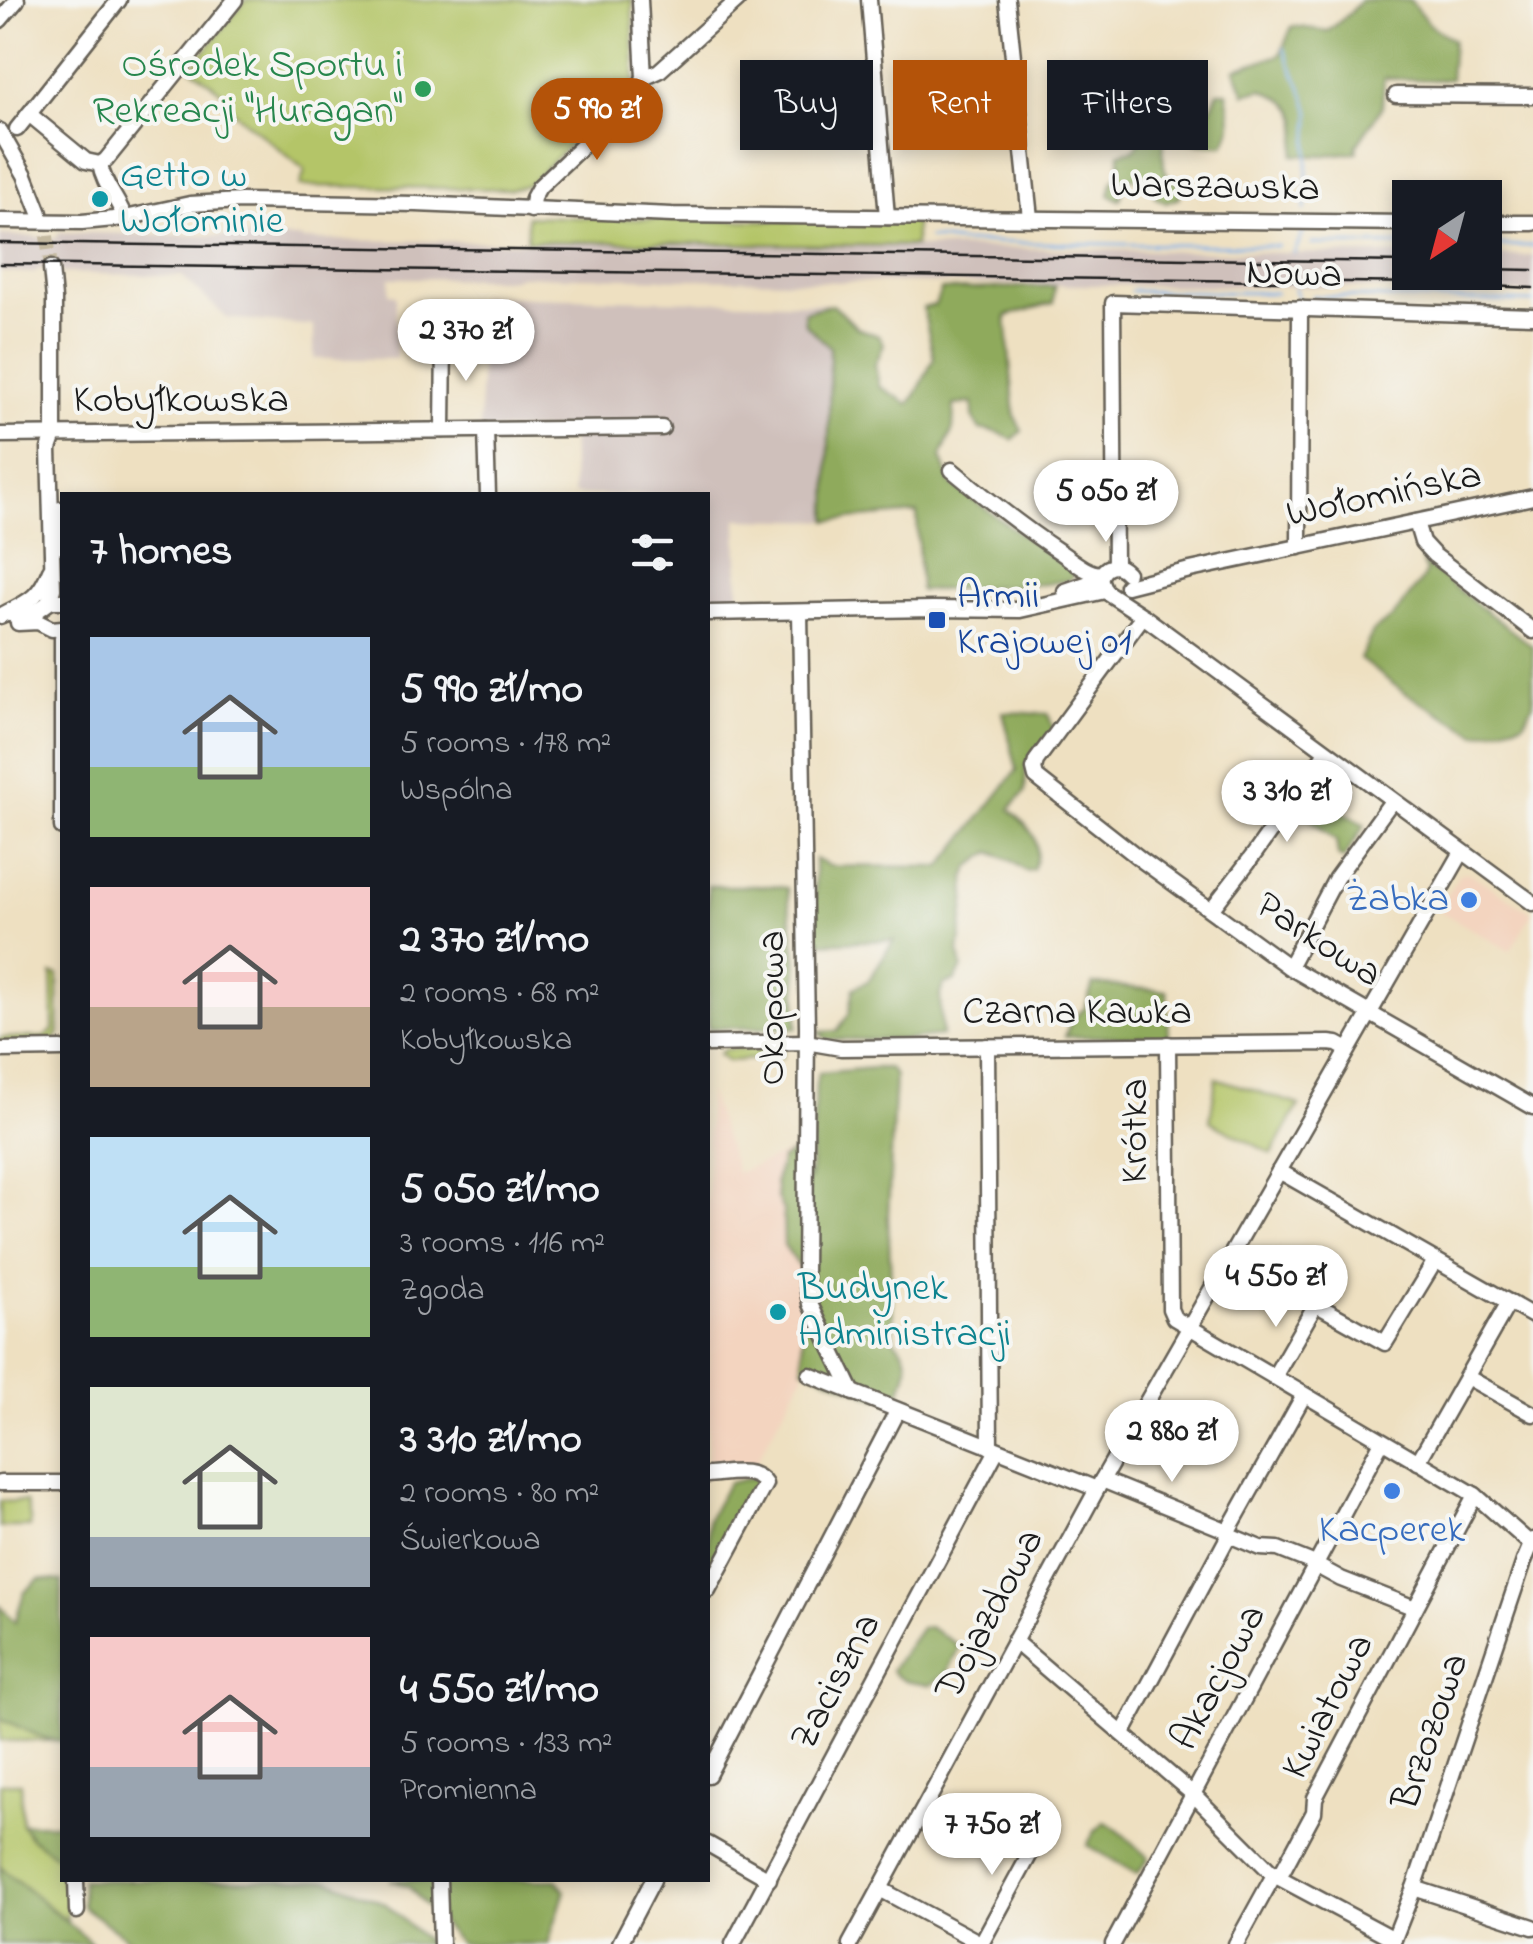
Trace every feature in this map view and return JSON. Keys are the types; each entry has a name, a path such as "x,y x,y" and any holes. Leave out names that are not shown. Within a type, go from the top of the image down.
{"street":[{"path":"0,20 17,0"},
{"path":"17,128 119,0"},
{"path":"29,114 86,162 100,164 235,0"},
{"path":"531,210 539,187 631,100 644,78 640,0"},
{"path":"644,78 659,72 738,0"},
{"path":"869,0 887,217"},
{"path":"1007,0 1025,218"},
{"path":"1396,94 1533,96"},
{"path":"0,131 16,157 42,219"},
{"path":"100,164 125,218"},
{"name":"Warszawska","path":"0,221 82,222 125,218 190,204 241,201 672,215 1392,223"},
{"path":"1502,223 1533,224"},
{"path":"52,268 54,434 50,449 60,769"},
{"name":"Nowa","path":"1114,582 1113,303 1533,316"},
{"path":"1299,547 1300,308"},
{"path":"444,338 444,430"},
{"name":"Kobyłkowska","path":"0,435 662,428"},
{"path":"486,430 488,492"},
{"path":"54,434 59,449 60,492"},
{"path":"952,470 1089,572 1114,582 1143,616 1533,903"},
{"name":"Wołomińska","path":"710,613 1020,610 1114,582 1190,570 1533,497"},
{"path":"1416,522 1422,542 1434,555 1533,630"},
{"path":"1,618 36,596 52,565"},
{"name":"Okopowa","path":"800,612 806,1284 814,1313 852,1393"},
{"name":"Parkowa","path":"1143,616 1036,761 1034,773 1040,781 1289,967 1533,1108"},
{"path":"1,618 16,623 55,622"},
{"path":"1210,910 1326,752"},
{"path":"1289,967 1330,888 1392,800"},
{"name":"Dojazdowa","path":"850,1944 1099,1484 1462,852"},
{"name":"Czarna Kawka","path":"710,1044 806,1042 840,1048 1329,1043 1348,1050"},
{"name":"Krótka","path":"1168,1044 1170,1308 1174,1318 1188,1328"},
{"name":"Zaciszna","path":"733,1944 994,1448 987,1046"},
{"path":"0,1050 60,1049"},
{"path":"1279,1172 1533,1316"},
{"path":"1286,1287 1385,1344 1434,1261"},
{"path":"1418,1462 1509,1302"},
{"path":"1274,1377 1316,1304"},
{"path":"1188,1328 1475,1495 1532,1544"},
{"path":"810,1375 1260,1548 1278,1549 1340,1579 1416,1608"},
{"path":"1467,1377 1533,1414"},
{"path":"1124,1733 1304,1395"},
{"path":"710,1771 897,1411"},
{"name":"Akacjowa","path":"1113,1944 1382,1441"},
{"path":"710,1475 755,1473 765,1484 710,1586"},
{"path":"0,1483 60,1483"},
{"name":"Kwiatowa","path":"1236,1944 1314,1812 1315,1798 1475,1495"},
{"name":"Brzozowa","path":"1393,1942 1532,1544"},
{"path":"1014,1641 1194,1795 1274,1875 1393,1942"},
{"path":"880,1889 981,1944 1042,1832"},
{"path":"710,1845 770,1879"},
{"path":"76,1882 78,1911"},
{"path":"439,1882 441,1944"},
{"path":"620,1943 652,1882"},
{"path":"1414,1888 1533,1927"}],"shaded area":[{"path":"58,232 304,240 1392,255 1392,289 521,276 390,278 389,294 396,295 396,359 314,359 314,326 227,318 182,276 61,273 60,269 0,272 0,235 57,238"},
{"path":"1502,256 1533,256 1533,294 1413,290 1502,290"},
{"path":"480,296 833,304 828,521 737,519 739,601 710,601 710,492 573,492 571,429 480,430"},
{"path":"1460,873 1469,873 1532,913 1510,951 1438,910"},
{"path":"710,1097 737,1173 800,1148 803,1375 752,1469 710,1469"}],"green space":[{"name":"Ośrodek Sportu i Rekreacji \"Huragan\"","path":"246,0 632,0 635,82 528,185 509,189 300,186 305,170 224,104 228,97 191,68"},
{"path":"1360,0 1410,0 1429,24 1453,40 1450,79 1384,78 1382,107 1356,146 1357,152 1294,155 1298,120 1291,106 1262,89 1245,94 1235,69 1280,55 1292,26 1328,31"},
{"path":"1218,92 1227,92 1231,113 1224,145 1208,143 1208,110"},
{"path":"1163,150 1166,173 1182,186 1179,198 1166,203 1155,197 1153,177 1126,179 1120,200 1109,195 1120,171 1120,153"},
{"path":"527,216 915,222 915,246 527,241"},
{"path":"1055,286 1053,303 1006,316 1015,417 1022,431 1013,440 979,429 973,417 973,403 954,405 953,429 941,457 951,484 1075,573 1070,580 1046,584 920,591 917,513 828,521 830,347 805,324 804,312 833,304 857,328 879,336 884,344 875,365 879,386 909,404 934,359 923,308 935,305 941,290"},
{"path":"1422,562 1533,647 1533,703 1524,722 1477,734 1405,693 1360,659 1373,631 1393,617 1421,581 1426,572"},
{"path":"1003,712 1048,714 1054,730 1026,766 1025,792 1010,809 1034,836 1037,851 1033,870 1025,871 991,852 971,866 965,877 959,953 962,968 955,981 944,984 940,994 942,1036 904,1040 826,1039 818,1032 837,1031 849,1014 854,988 868,981 894,940 815,943 815,859 830,866 941,867 1017,770"},
{"path":"1308,759 1337,786 1334,796 1344,813 1365,825 1343,859 1338,855 1336,841 1311,820 1278,806 1269,816"},
{"path":"710,886 787,888 797,964 797,1028 710,1028"},
{"path":"52,974 58,975 59,1033 52,1043 0,1045 0,1038 45,1037 53,1030"},
{"path":"1093,984 1167,991 1169,1036 1065,1037 1071,1020 1085,1008"},
{"path":"784,1048 782,1057 763,1059 758,1056 728,1061 719,1054 725,1049"},
{"path":"889,1068 895,1076 888,1216 894,1340 904,1352 907,1365 897,1396 877,1398 803,1368 801,1269 784,1245 783,1210 775,1181 782,1159 797,1150 810,1181 819,1073"},
{"path":"1216,1078 1299,1105 1272,1154 1210,1121"},
{"path":"753,1477 758,1485 710,1569 710,1515 728,1483"},
{"path":"0,1501 26,1502 30,1527 0,1527"},
{"path":"39,1579 60,1581 60,1741 39,1736 0,1718 0,1606 15,1622 24,1593"},
{"path":"929,1627 958,1649 947,1672 931,1685 899,1678 891,1670 921,1628"},
{"path":"0,1718 42,1735 50,1741 0,1741"},
{"path":"0,1783 21,1783 22,1825 30,1837 60,1859 60,1882 67,1882 67,1921 0,1867"},
{"path":"1105,1822 1149,1858 1137,1874 1087,1845"},
{"path":"22,1824 60,1824 60,1859 30,1837"},
{"path":"0,1867 93,1944 0,1944"},
{"path":"82,1882 334,1882 385,1903 430,1944 135,1944 82,1906"},
{"path":"395,1882 558,1882 565,1891 548,1944 460,1944 409,1887"}],"waterway":[{"path":"1284,48 1310,114 1305,210"},
{"path":"1294,253 1304,231"},
{"path":"928,238 958,242 1278,246"},
{"path":"1312,244 1392,245"},
{"path":"1502,245 1533,246"},
{"path":"1295,289 1298,300"},
{"path":"1131,291 1276,293"},
{"path":"1312,296 1533,302"}],"tunnel":[{"path":"47,236 51,268"}],"railway":[{"path":"0,243 1392,262"},
{"path":"0,264 1423,283 1533,288"},
{"path":"1502,269 1533,270"}],"place":[{"name":"Ośrodek Sportu i Rekreacji \"Huragan\"","path":"423,89"},
{"name":"Getto w Wołominie","path":"100,199"},
{"name":"Armii Krajowej 01","path":"937,620"},
{"name":"Żabka","path":"1469,900"},
{"name":"Budynek Administracji","path":"778,1312"},
{"name":"Kacperek","path":"1392,1491"}]}
